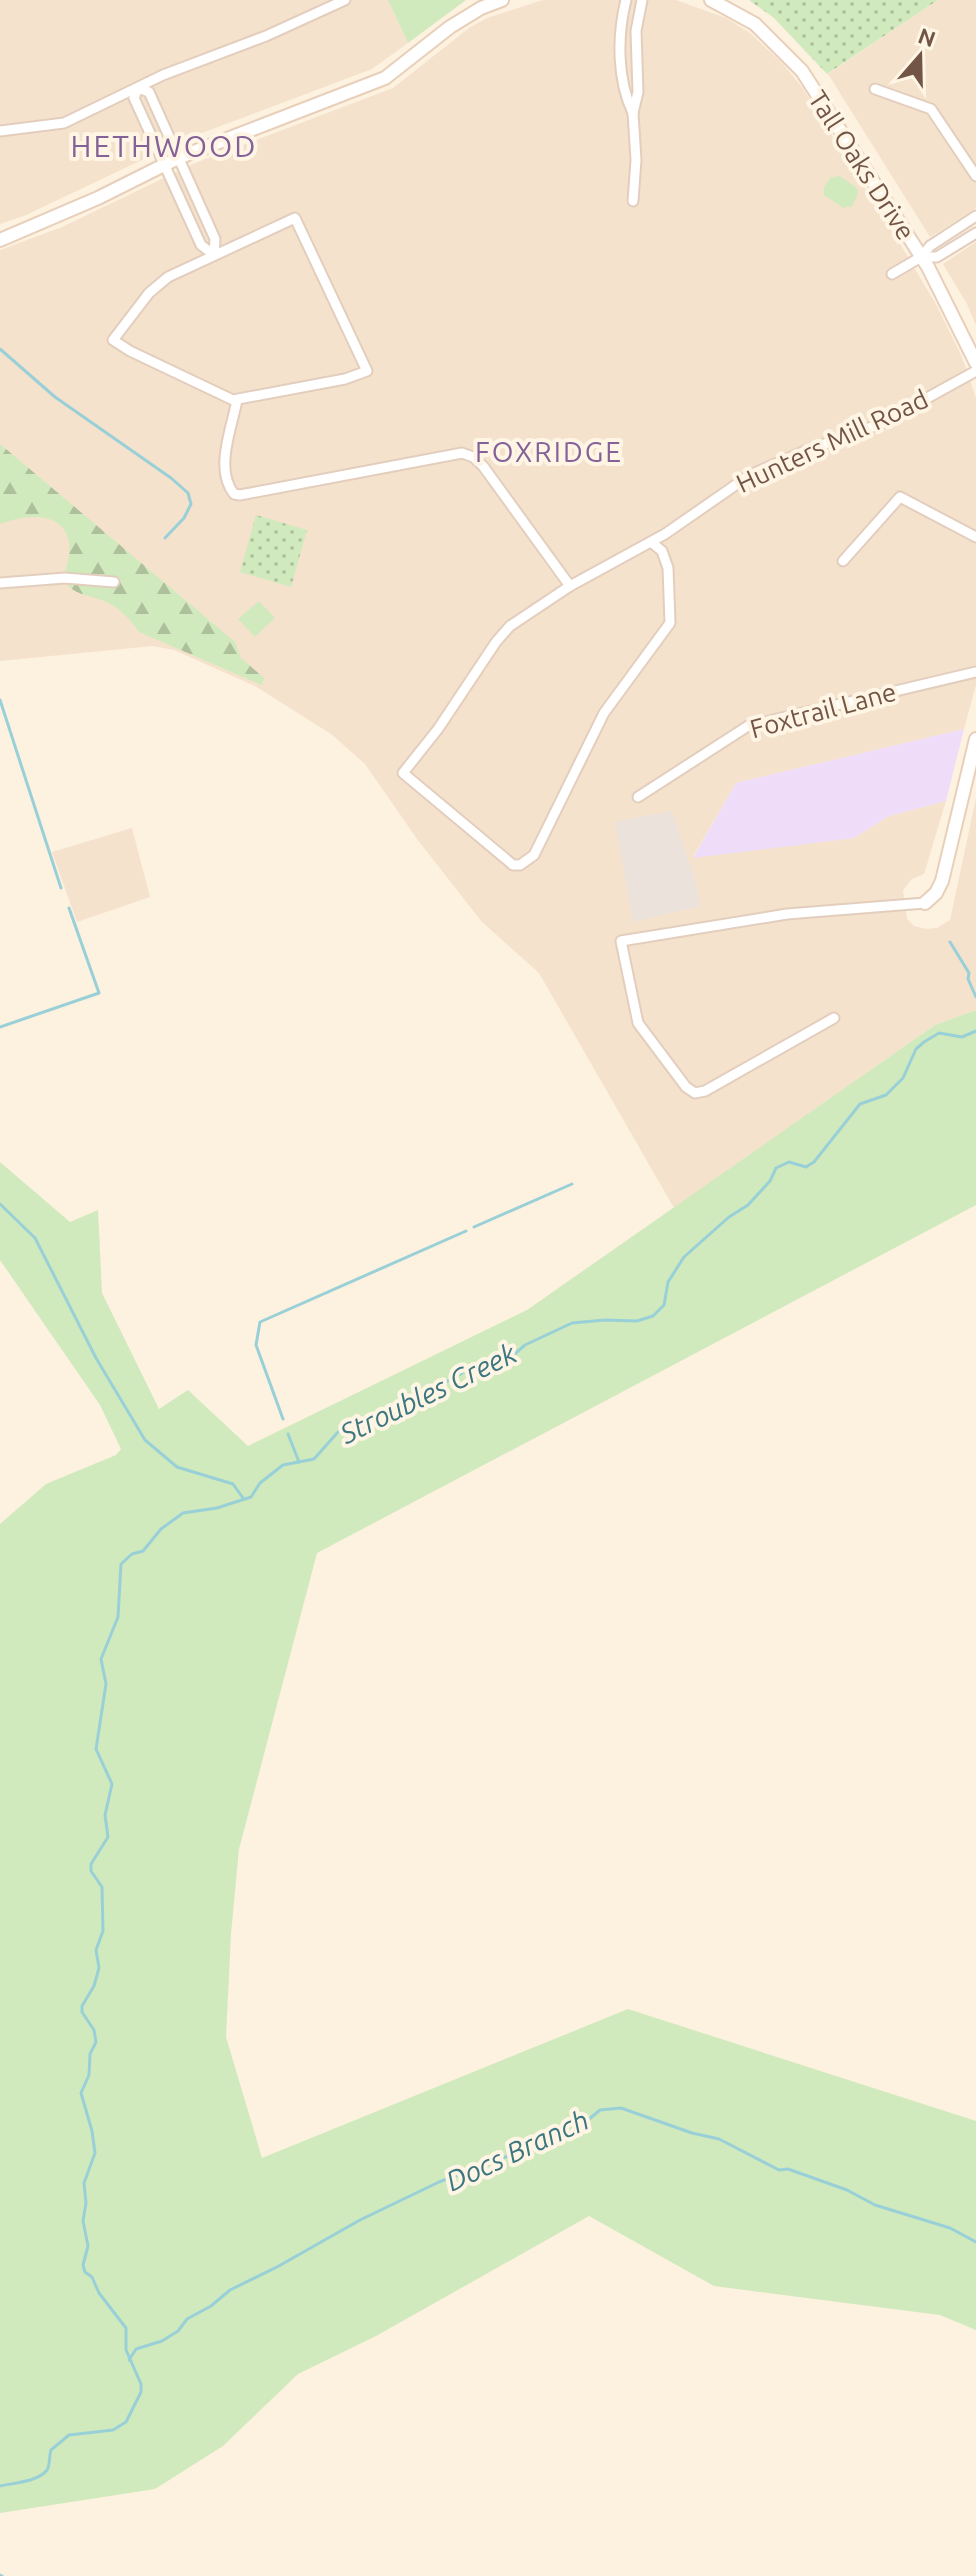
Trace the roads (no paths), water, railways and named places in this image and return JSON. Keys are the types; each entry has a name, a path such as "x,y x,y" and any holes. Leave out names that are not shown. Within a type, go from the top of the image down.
{"street":[{"path":"0,131 64,123 163,75 266,36 345,0"},
{"path":"0,240 98,198 178,158 385,78 450,27 481,8 502,0"},
{"path":"626,0 620,45 624,93 633,113"},
{"path":"633,201 636,153 633,113 638,92 636,31 642,0"},
{"name":"Tall Oaks Drive","path":"711,0 755,24 802,71 945,297 976,363"},
{"path":"138,88 149,92 215,239 214,255"},
{"path":"138,88 134,98 164,164 201,245 214,255"},
{"path":"875,89 931,109 976,176"},
{"path":"892,274 921,257 930,246 976,216"},
{"path":"295,218 367,371 345,379 237,400 222,396 113,340 154,288 178,271 214,255 295,218"},
{"path":"921,257 937,257 976,233"},
{"name":"Hunters Mill Road","path":"651,542 662,551 668,568 670,623 604,713 534,855 520,865 513,865 403,773 438,729 504,632 570,586 651,542 750,475 880,424 976,371"},
{"path":"237,400 225,463 226,477 234,494 462,453 483,466 570,586"},
{"path":"843,561 900,497 976,537"},
{"path":"0,583 65,578 114,582"},
{"name":"Foxtrail Lane","path":"638,797 748,726 976,672"},
{"path":"834,1018 705,1091 692,1092 638,1023 621,941 787,914 925,903 936,893 942,881 973,762 976,739"}],"waterway":[{"path":"0,349 55,397 188,493 191,504 184,518 165,538"},
{"path":"0,700 61,888"},
{"path":"0,1027 99,993 69,908"},
{"path":"950,942 969,973 968,979 976,997"},
{"name":"Stroubles Creek","path":"0,2486 32,2480 43,2474 48,2468 51,2450 69,2435 113,2430 126,2422 141,2392 141,2384 126,2350 126,2328 99,2293 83,2265 88,2246 83,2221 86,2203 84,2183 95,2153 81,2093 89,2075 90,2054 96,2042 94,2030 82,2012 82,2006 94,1986 99,1968 96,1950 103,1931 102,1887 91,1871 91,1864 108,1837 105,1815 112,1784 96,1749 106,1684 101,1659 118,1617 121,1564 132,1554 143,1551 161,1529 183,1513 217,1508 251,1497 260,1483 283,1465 314,1459 338,1432 384,1414 400,1401 469,1369 511,1357 525,1345 572,1323 637,1321 653,1316 664,1305 668,1282 684,1257 729,1217 748,1205 770,1181 776,1168 789,1162 806,1167 814,1162 860,1104 886,1095 903,1078 916,1049 924,1042 939,1033 962,1037 976,1031"},
{"path":"474,1227 572,1184"},
{"path":"0,1204 35,1238 96,1358 145,1440 177,1467 233,1484 243,1498"},
{"path":"283,1419 256,1345 260,1322 466,1231"},
{"path":"288,1434 299,1462"},
{"name":"Docs Branch","path":"129,2360 136,2349 162,2341 178,2331 187,2319 211,2306 230,2290 360,2220 439,2182 530,2148 560,2127 588,2120 600,2110 621,2108 692,2133 719,2139 779,2170 788,2169 847,2190 875,2205 950,2228 976,2242"}],"district":[{"name":"HETHWOOD","path":"164,146"},
{"name":"FOXRIDGE","path":"549,451"}]}
